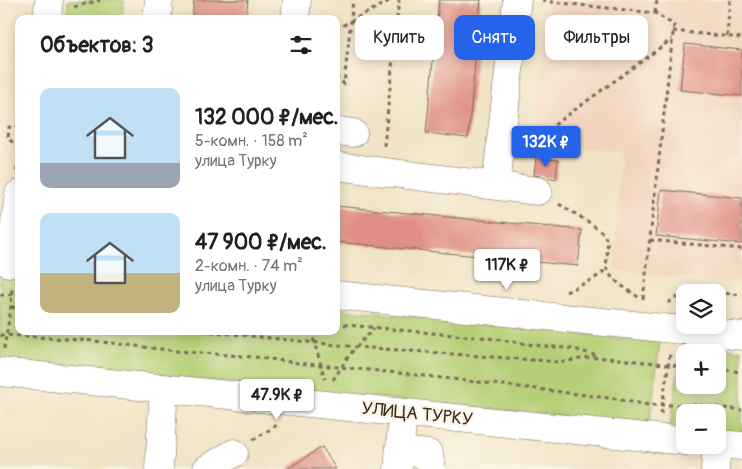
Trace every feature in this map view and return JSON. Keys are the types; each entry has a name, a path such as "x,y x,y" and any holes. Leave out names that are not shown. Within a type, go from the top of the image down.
{"street":[{"path":"47,15 49,0"},
{"path":"157,15 159,0"},
{"path":"295,15 297,0"},
{"path":"496,185 516,0"},
{"path":"340,167 538,190"},
{"path":"9,263 15,222"},
{"path":"340,296 742,336"},
{"name":"УЛИЦА ТУРКУ","path":"2,362 164,388 326,398 403,413 676,440"},
{"path":"158,469 164,388"},
{"path":"403,413 399,460 429,454 431,469"},
{"path":"726,445 742,446"},
{"path":"207,469 241,448"},
{"path":"715,469 716,454"}],"path":[{"path":"340,80 344,84 353,0"},
{"path":"340,27 391,0"},
{"path":"382,172 399,0"},
{"path":"534,0 655,13 674,25 642,306"},
{"path":"655,13 657,0"},
{"path":"727,36 730,0"},
{"path":"673,31 742,38"},
{"path":"535,139 672,39"},
{"path":"15,128 9,127 8,139 15,143"},
{"path":"538,190 603,233 608,244 608,274 620,285 643,300"},
{"path":"650,240 742,248"},
{"path":"2,362 11,307 12,276 9,263"},
{"path":"564,293 595,278 607,269"},
{"path":"726,293 742,295"},
{"path":"0,295 15,294"},
{"path":"662,308 676,298"},
{"path":"326,398 340,368 397,302"},
{"path":"11,307 15,308"},
{"path":"340,324 479,337 574,349 604,358"},
{"path":"0,335 94,340 177,351 254,357 489,383 588,395 648,405 698,405 742,410"},
{"path":"243,335 357,347 550,361 604,358 676,365"},
{"path":"312,335 324,376 326,398"},
{"path":"660,419 671,348"},
{"path":"726,370 742,372"},
{"path":"241,448 280,424"}],"shaded area":[{"path":"548,0 742,0 742,284 615,270 620,152 534,144 545,31 545,60 648,60 648,15 547,15"}],"green space":[{"path":"68,0 124,0 122,15 67,15"},
{"path":"0,275 15,277 15,335 340,335 340,309 660,342 649,425 0,360"},
{"path":"726,348 742,350 742,434 726,432 726,404 676,404 676,427 670,427 676,386 676,394 726,394"}],"building":[{"path":"194,0 248,0 246,15 192,15"},
{"path":"439,0 481,0 480,15 454,15 454,60 475,60 468,138 426,133 433,60 444,60 444,15 438,15"},
{"path":"685,44 742,50 742,96 680,90"},
{"path":"536,157 558,160 556,179 534,175"},
{"path":"661,190 742,198 742,244 656,236"},
{"path":"340,206 582,230 578,266 340,242"},
{"path":"322,447 336,469 287,469"}]}
